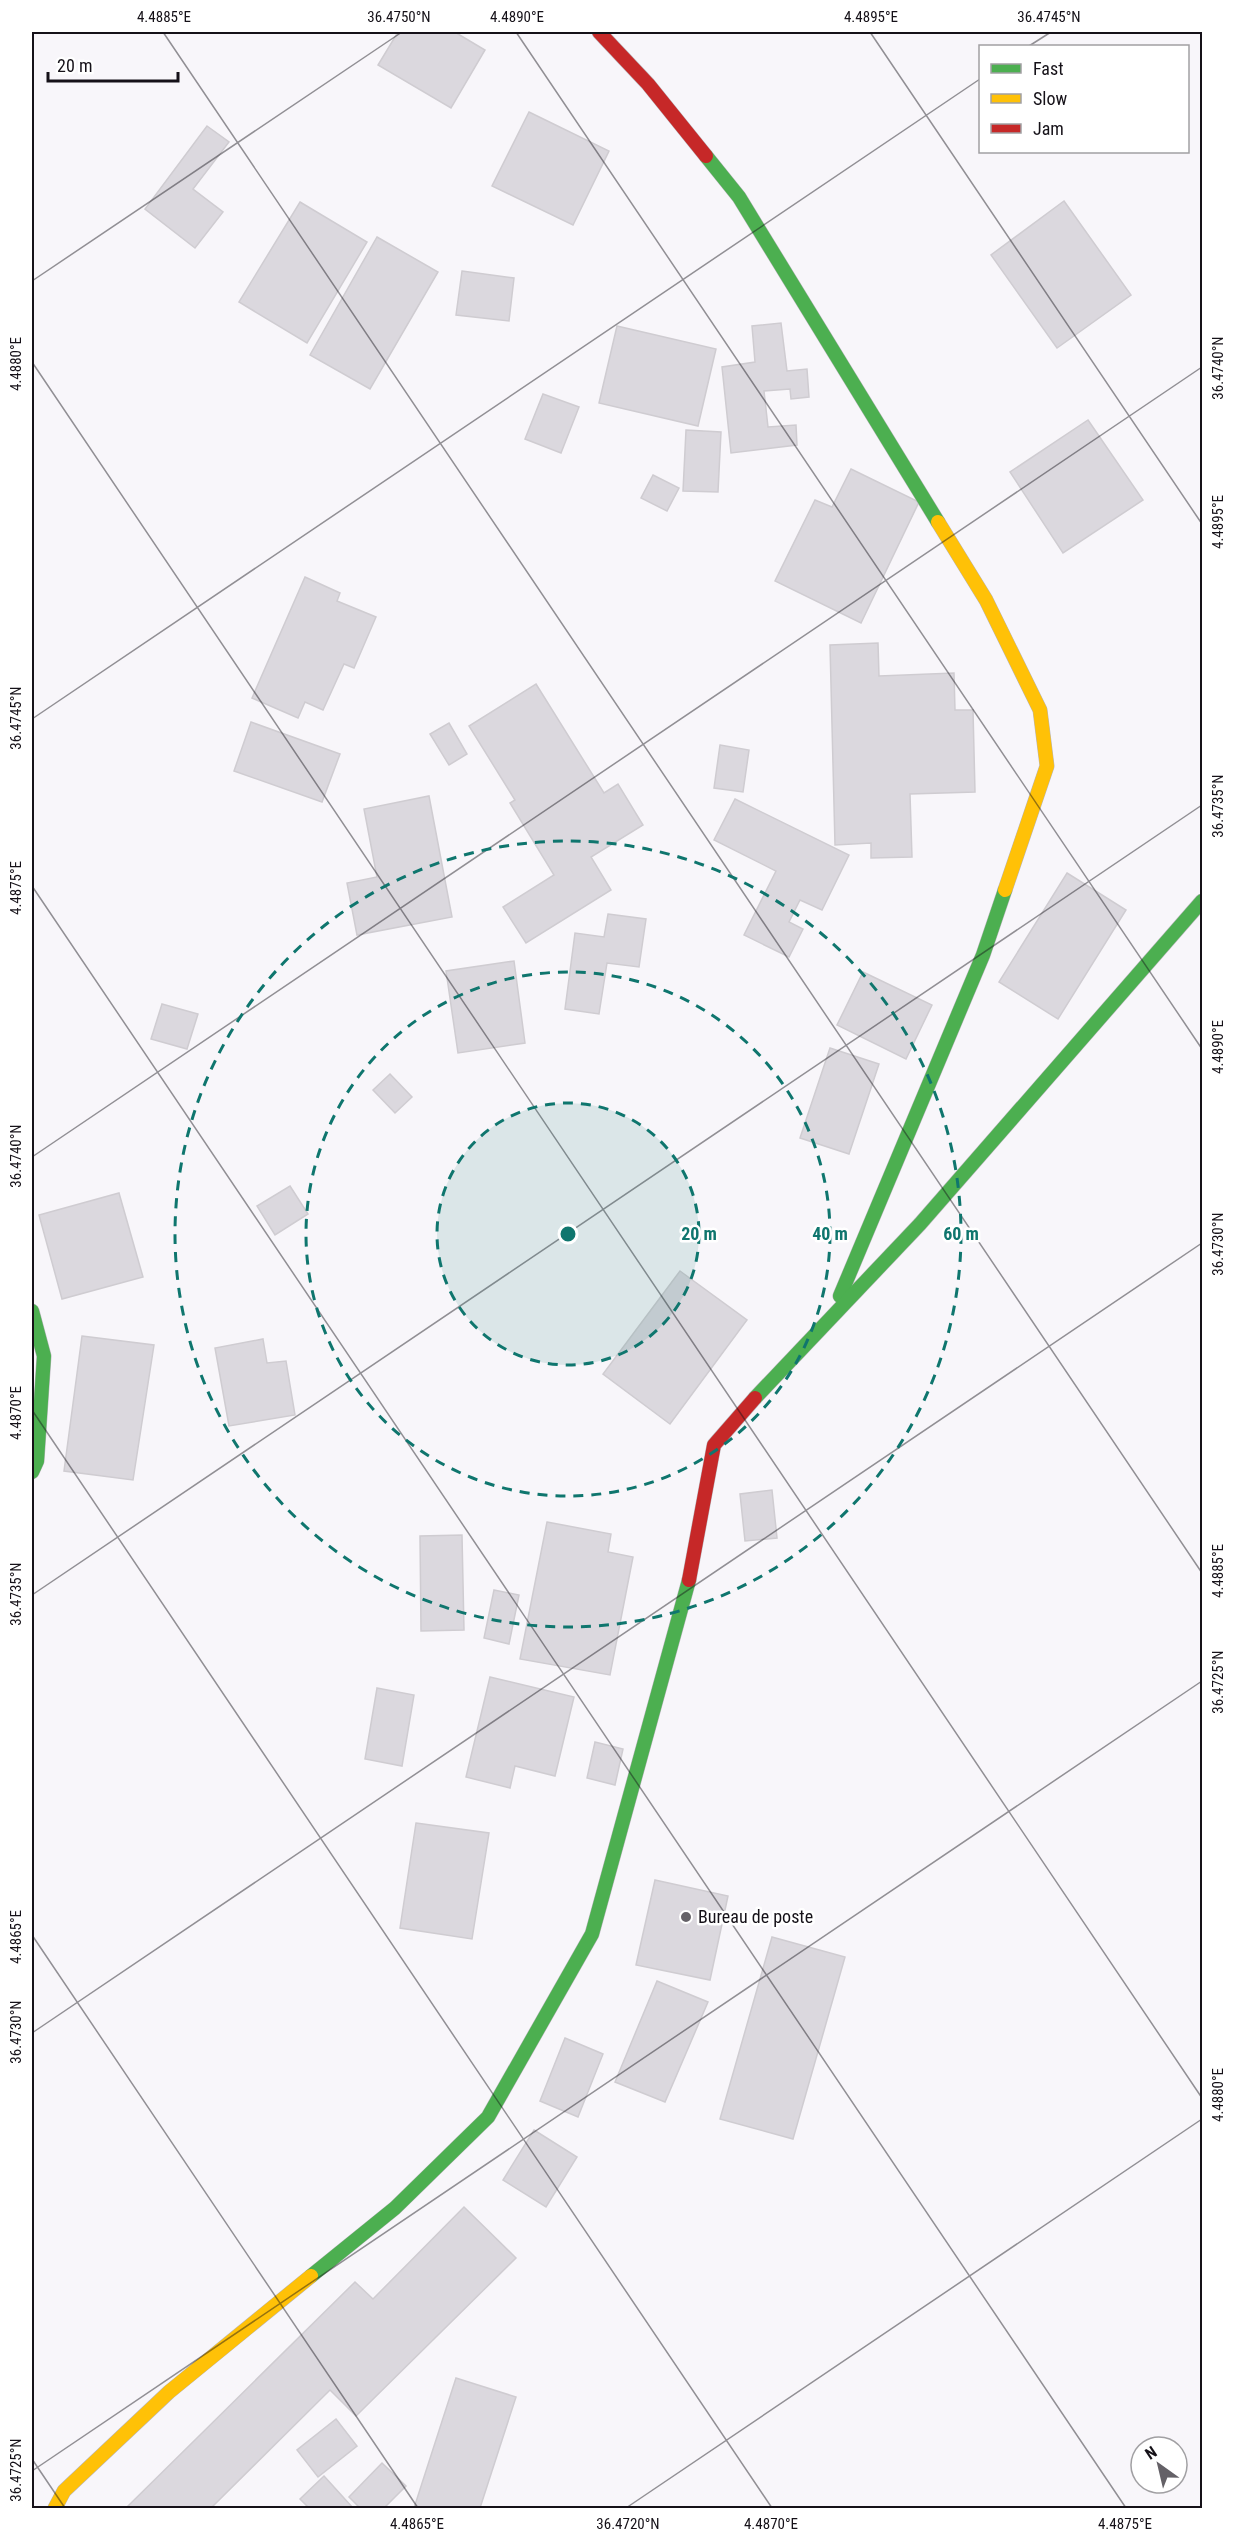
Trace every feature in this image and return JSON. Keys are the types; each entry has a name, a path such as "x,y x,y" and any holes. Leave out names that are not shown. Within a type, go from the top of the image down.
{"street":[{"path":"599,32 648,84 739,196 986,600 1040,710 1047,766 983,955 832,1314"},
{"path":"56,2508 64,2491 169,2392 395,2208 488,2117 592,1934 687,1592 714,1445 832,1314 928,1215 1203,901"},
{"path":"32,1311 44,1356 37,1461 32,1472"}],"building":[{"path":"398,32 460,32 458,34 485,50 451,108 378,65"},
{"path":"529,112 609,151 573,225 492,186"},
{"path":"207,126 229,142 193,189 223,212 195,248 145,209"},
{"path":"1064,201 1131,295 1057,348 991,255"},
{"path":"300,202 367,242 307,343 239,302"},
{"path":"377,237 438,272 370,389 310,355"},
{"path":"462,271 514,278 509,321 456,315"},
{"path":"781,323 787,371 807,369 809,397 791,399 790,389 764,391 768,427 796,425 797,445 731,453 722,367 755,362 752,326"},
{"path":"617,326 716,349 698,426 599,403"},
{"path":"543,394 579,407 561,453 525,439"},
{"path":"1088,420 1143,500 1063,553 1010,472"},
{"path":"686,430 721,432 718,492 683,491"},
{"path":"851,469 919,502 861,623 775,581 815,500 832,507"},
{"path":"653,475 679,488 667,511 641,498"},
{"path":"305,577 340,593 337,601 376,617 354,668 344,664 323,710 305,702 298,718 252,698"},
{"path":"878,643 879,676 954,673 955,710 973,710 975,792 910,794 912,857 871,858 871,843 835,845 830,645"},
{"path":"536,684 604,793 618,784 643,825 591,857 611,890 526,943 503,907 554,875 510,803 515,800 469,726"},
{"path":"251,722 340,754 322,802 234,771"},
{"path":"449,723 467,754 449,765 430,734"},
{"path":"720,745 749,750 743,792 714,788"},
{"path":"429,796 452,917 357,935 347,883 377,877 364,809"},
{"path":"735,799 849,855 822,910 800,900 789,922 803,929 789,957 744,935 776,871 714,840"},
{"path":"1067,873 1126,910 1058,1019 999,982"},
{"path":"608,914 646,919 639,967 607,963 599,1014 565,1009 575,933 604,937"},
{"path":"514,961 525,1043 458,1053 446,971"},
{"path":"863,972 932,1005 906,1059 837,1025"},
{"path":"162,1004 198,1014 187,1049 151,1039"},
{"path":"830,1048 879,1064 849,1154 800,1138"},
{"path":"390,1074 412,1097 395,1113 373,1090"},
{"path":"290,1186 308,1214 275,1235 257,1206"},
{"path":"119,1193 143,1277 62,1299 39,1215"},
{"path":"680,1271 747,1320 670,1424 603,1374"},
{"path":"82,1336 154,1345 133,1480 64,1471"},
{"path":"263,1339 267,1363 286,1361 295,1415 229,1426 215,1348"},
{"path":"772,1490 777,1538 745,1541 740,1494"},
{"path":"547,1522 611,1534 608,1552 633,1557 610,1675 520,1659"},
{"path":"462,1535 464,1630 421,1631 420,1536"},
{"path":"494,1590 519,1595 509,1644 484,1638"},
{"path":"490,1677 574,1697 555,1776 515,1766 510,1788 466,1777"},
{"path":"377,1688 414,1695 402,1766 365,1759"},
{"path":"595,1742 623,1749 615,1785 587,1778"},
{"path":"416,1823 489,1833 472,1939 400,1928"},
{"path":"655,1880 728,1896 710,1980 636,1965"},
{"path":"772,1937 845,1957 793,2139 720,2119"},
{"path":"657,1981 708,2002 665,2102 615,2082"},
{"path":"565,2038 603,2054 578,2117 540,2101"},
{"path":"534,2130 577,2157 546,2207 503,2180"},
{"path":"464,2207 516,2258 356,2416 330,2390 211,2508 126,2508 355,2282 373,2299"},
{"path":"456,2378 516,2397 480,2508 414,2508"},
{"path":"336,2419 357,2446 318,2477 297,2450"},
{"path":"382,2463 406,2486 384,2508 360,2508 349,2497"},
{"path":"324,2476 353,2508 309,2508 300,2499"}],"traffic: fast":[{"path":"706,156 739,197 938,522"},
{"path":"840,1296 983,955 1005,890"},
{"path":"755,1398 920,1224 1202,901"},
{"path":"32,1311 44,1356 37,1461 32,1472"},
{"path":"311,2276 395,2208 488,2117 592,1934 689,1580"}],"traffic: slow":[{"path":"938,522 986,600 1040,710 1047,766 1005,890"},
{"path":"55,2508 64,2491 169,2392 311,2276"}],"traffic: jam":[{"path":"599,32 648,84 706,156"},
{"path":"689,1580 714,1445 755,1398"}],"place":[{"name":"Bureau de poste","path":"686,1917"}]}
